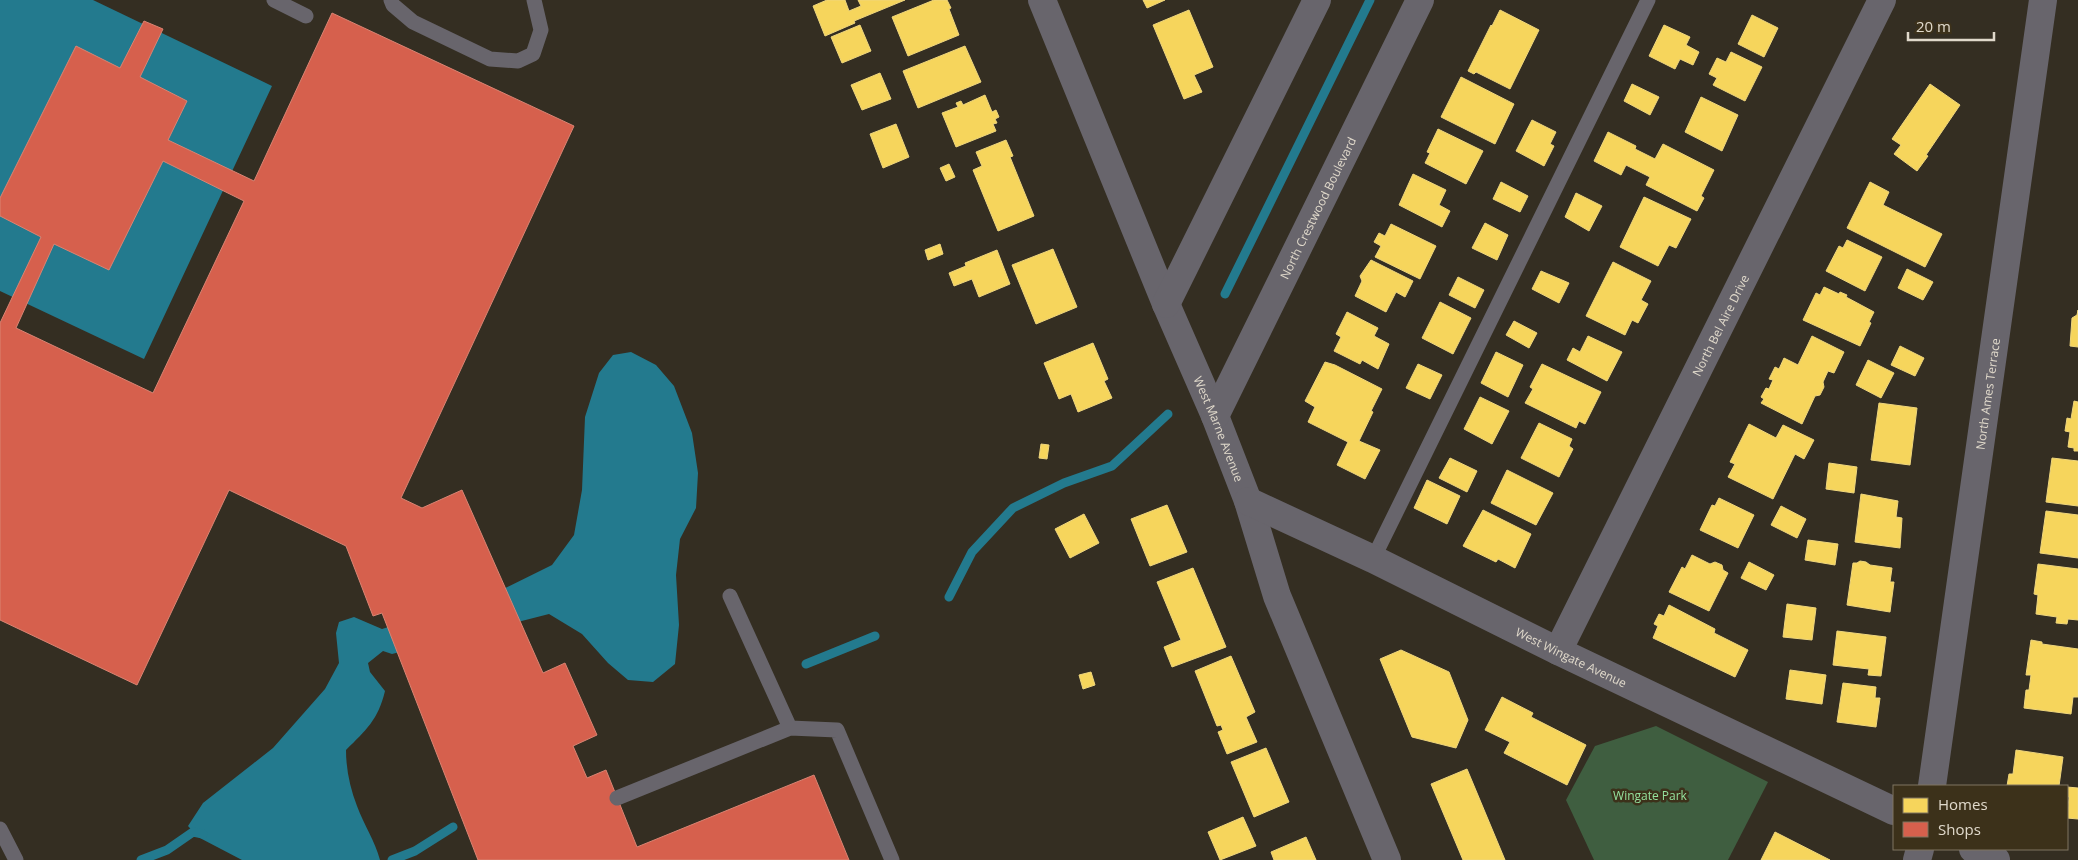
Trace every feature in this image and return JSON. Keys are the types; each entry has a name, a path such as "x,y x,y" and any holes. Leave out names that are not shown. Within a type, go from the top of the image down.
{"street":[{"name":"West Marne Avenue","path":"1042,0 1166,304 1215,416 1248,501 1277,596 1387,860"},
{"path":"1166,304 1317,0"},
{"name":"North Crestwood Boulevard","path":"1215,416 1420,0"},
{"name":"North Bel Aire Drive","path":"1558,651 1882,0"},
{"name":"North Ames Terrace","path":"1932,785 2043,0"},
{"name":"West Wingate Avenue","path":"1248,501 1373,559 1558,651 1893,811"},
{"path":"1975,850 1996,860"}],"lane":[{"path":"274,0 306,16"},
{"path":"391,0 393,5 413,22 490,59 518,61 533,54 541,30 534,0"},
{"path":"1373,559 1648,0"},
{"path":"730,596 790,728"},
{"path":"617,798 790,728 837,730 892,860"},
{"path":"0,829 10,855"}],"green space":[{"name":"Wingate Park","path":"1656,726 1768,782 1728,860 1594,860 1566,800 1595,746"}],"water":[{"path":"0,0 93,0 272,86 144,359 0,291"},
{"path":"631,352 656,365 674,386 692,433 698,473 696,508 680,539 676,575 679,625 675,664 653,682 628,680 608,663 582,634 549,614 392,654 383,651 368,663 370,672 385,691 379,710 370,724 346,750 352,792 380,860 242,860 198,837 188,826 203,803 273,748 325,689 339,663 336,633 339,622 354,617 382,629 491,595 552,565 574,535 582,490 585,417 599,373 613,355"}],"building: Homes":[{"path":"827,0 845,0 849,11 861,6 858,0 905,0 854,21 855,23 825,36 813,6"},
{"path":"934,0 947,0 959,35 908,56 892,17"},
{"path":"1143,0 1165,0 1147,8"},
{"path":"1189,10 1213,67 1194,75 1202,92 1184,99 1153,25"},
{"path":"1500,10 1539,30 1510,89 1476,72 1474,74 1468,71"},
{"path":"1752,15 1778,28 1764,57 1738,44"},
{"path":"860,25 871,51 842,63 831,37"},
{"path":"1664,25 1690,37 1686,45 1699,52 1693,65 1680,59 1675,69 1649,56"},
{"path":"965,46 981,82 918,108 903,71"},
{"path":"1731,52 1762,67 1745,101 1713,85 1717,78 1709,74 1717,58 1726,62"},
{"path":"880,73 891,99 862,110 851,85"},
{"path":"1461,77 1514,104 1495,144 1441,117"},
{"path":"1632,84 1659,97 1650,115 1624,101"},
{"path":"1930,84 1960,105 1917,171 1894,154 1901,145 1892,139"},
{"path":"985,95 992,112 996,110 999,117 995,119 997,123 993,124 996,131 956,147 942,113 958,107 956,103 961,101 963,105"},
{"path":"1701,97 1738,115 1722,151 1685,132"},
{"path":"1532,120 1556,132 1550,144 1554,146 1544,166 1516,151"},
{"path":"896,124 909,157 883,168 870,134"},
{"path":"1438,129 1483,151 1466,184 1425,163 1430,153 1427,152"},
{"path":"1608,132 1636,146 1635,149 1655,159 1663,144 1714,170 1701,196 1704,198 1697,211 1646,185 1650,177 1626,165 1621,175 1594,161"},
{"path":"1006,140 1013,156 1010,157 1034,216 998,231 973,170 982,166 976,152"},
{"path":"949,164 955,177 946,181 940,168"},
{"path":"1413,174 1446,190 1439,205 1450,211 1442,227 1399,205"},
{"path":"1501,182 1528,196 1520,212 1493,199"},
{"path":"1870,182 1889,192 1883,205 1942,234 1925,267 1847,228"},
{"path":"1576,193 1602,206 1589,231 1565,217"},
{"path":"1644,197 1691,219 1676,248 1669,245 1658,266 1620,247"},
{"path":"1485,223 1508,235 1497,260 1472,248"},
{"path":"1391,224 1436,246 1420,279 1375,257 1381,246 1374,242 1379,233 1385,236"},
{"path":"1847,240 1882,257 1865,291 1826,271 1839,246 1843,248"},
{"path":"940,244 943,254 928,260 925,250"},
{"path":"1053,249 1077,307 1036,324 1012,265"},
{"path":"997,250 1010,284 979,297 972,279 954,286 949,273 966,266 965,263"},
{"path":"1371,260 1413,281 1405,297 1396,292 1386,312 1355,296 1362,281 1360,276"},
{"path":"1613,262 1651,281 1641,300 1648,304 1638,323 1632,320 1625,335 1586,316"},
{"path":"1907,269 1933,282 1923,300 1898,288"},
{"path":"1541,271 1569,283 1559,303 1532,289"},
{"path":"1458,277 1484,290 1475,308 1449,295"},
{"path":"1824,287 1839,294 1840,292 1847,295 1846,297 1874,312 1860,346 1803,320 1816,293 1820,295"},
{"path":"1440,302 1471,318 1453,354 1422,338"},
{"path":"2078,310 2078,347 2070,346 2072,318 2077,315"},
{"path":"1347,312 1378,328 1374,336 1389,344 1378,369 1362,360 1360,364 1334,351 1341,337 1336,334"},
{"path":"1514,321 1537,333 1529,348 1506,335"},
{"path":"1588,336 1622,352 1607,381 1567,360 1573,348 1580,352"},
{"path":"1812,336 1844,352 1834,373 1828,371 1823,382 1824,387 1820,395 1815,396 1802,424 1761,403 1764,399 1761,397 1766,388 1769,389 1773,380 1769,379 1775,367 1779,369 1784,358 1798,365"},
{"path":"1093,343 1108,379 1104,381 1112,398 1078,412 1071,394 1059,399 1044,363"},
{"path":"1900,346 1924,358 1915,376 1891,365"},
{"path":"1496,352 1523,365 1508,397 1481,383"},
{"path":"1868,360 1894,373 1881,398 1856,385"},
{"path":"1325,362 1335,365 1382,389 1359,441 1380,450 1365,479 1337,465 1348,442 1308,422 1315,407 1305,401"},
{"path":"1418,364 1442,375 1430,399 1406,388"},
{"path":"1542,364 1601,392 1585,424 1579,421 1576,428 1525,403 1533,389 1530,387"},
{"path":"1480,397 1509,411 1492,444 1464,429"},
{"path":"2074,401 2078,402 2078,451 2068,447 2070,432 2065,431 2067,418 2071,419"},
{"path":"1879,403 1917,408 1910,465 1871,460"},
{"path":"1539,423 1572,439 1569,446 1573,449 1559,477 1521,458"},
{"path":"1749,424 1776,438 1783,425 1814,440 1804,459 1795,454 1773,499 1728,477 1735,464 1730,462"},
{"path":"1041,444 1049,445 1047,459 1039,458"},
{"path":"1450,458 1477,471 1467,492 1439,478"},
{"path":"2052,458 2078,461 2078,506 2046,502"},
{"path":"1829,463 1857,467 1854,493 1826,489"},
{"path":"1507,470 1553,493 1536,525 1491,503"},
{"path":"1427,480 1460,496 1447,524 1414,508"},
{"path":"1861,494 1898,501 1896,517 1902,518 1900,548 1855,542"},
{"path":"1719,498 1754,515 1738,548 1700,530 1712,505 1715,506"},
{"path":"1167,505 1187,552 1150,566 1131,519"},
{"path":"1781,506 1806,519 1797,538 1771,525"},
{"path":"1483,510 1531,534 1515,568 1498,559 1496,562 1463,546"},
{"path":"2046,511 2078,515 2078,558 2040,553"},
{"path":"1084,514 1099,543 1070,558 1055,529"},
{"path":"1808,540 1838,544 1835,565 1805,560"},
{"path":"1692,555 1710,564 1715,562 1722,565 1723,570 1728,573 1709,611 1669,592 1682,567 1685,569"},
{"path":"1860,561 1870,565 1892,568 1890,582 1894,582 1890,612 1847,605 1853,563"},
{"path":"1749,562 1774,575 1766,590 1741,578"},
{"path":"2038,564 2078,569 2078,620 2068,619 2067,624 2056,623 2057,617 2036,614 2038,595 2034,594"},
{"path":"1193,568 1226,647 1172,667 1164,647 1181,640 1157,582"},
{"path":"1787,604 1816,608 1812,640 1783,637"},
{"path":"1669,605 1715,629 1714,633 1748,650 1735,677 1653,638 1658,626 1654,624 1659,614 1664,616"},
{"path":"1837,631 1886,637 1881,676 1868,675 1869,669 1833,665"},
{"path":"2031,640 2042,642 2042,644 2078,649 2078,697 2073,697 2071,714 2024,708 2026,690 2029,690 2031,675 2026,675"},
{"path":"1401,650 1449,672 1468,720 1456,748 1412,737 1380,659"},
{"path":"1231,656 1255,712 1246,717 1257,742 1227,754 1218,732 1223,730 1221,725 1217,726 1195,671"},
{"path":"1790,670 1826,675 1822,704 1786,699"},
{"path":"1091,672 1095,685 1083,689 1079,675"},
{"path":"1843,683 1876,687 1875,698 1880,698 1876,727 1837,722"},
{"path":"1502,697 1533,713 1531,717 1586,745 1567,785 1504,753 1510,742 1485,730"},
{"path":"1266,748 1289,802 1254,817 1231,762"},
{"path":"2016,750 2063,757 2059,785 2007,785 2009,774 2013,774"},
{"path":"1467,769 1505,860 1463,860 1431,784"},
{"path":"2068,787 2078,788 2078,819 2068,818"},
{"path":"1243,817 1256,846 1220,860 1208,832"},
{"path":"1775,832 1830,860 1761,860"},
{"path":"1306,837 1316,860 1274,860 1271,852"}],"building: Shops":[{"path":"332,13 574,126 401,498 422,508 462,490 543,673 565,663 597,735 573,746 587,778 606,770 637,847 814,775 849,860 478,860 382,613 373,616 346,546 229,490 137,685 0,620 0,323 41,237 0,216 0,198 76,46 120,68 144,21 163,29 140,77 187,101 168,140 254,181","holes":["163,161 244,201 153,393 16,328 54,244 109,270"]}],"waterway":[{"path":"1225,294 1370,0"},
{"path":"949,597 972,552 1013,508 1064,483 1112,466 1168,414"},
{"path":"806,664 875,636"},
{"path":"392,860 415,851 453,827"},
{"path":"141,860 167,850 193,832 203,834"}]}
